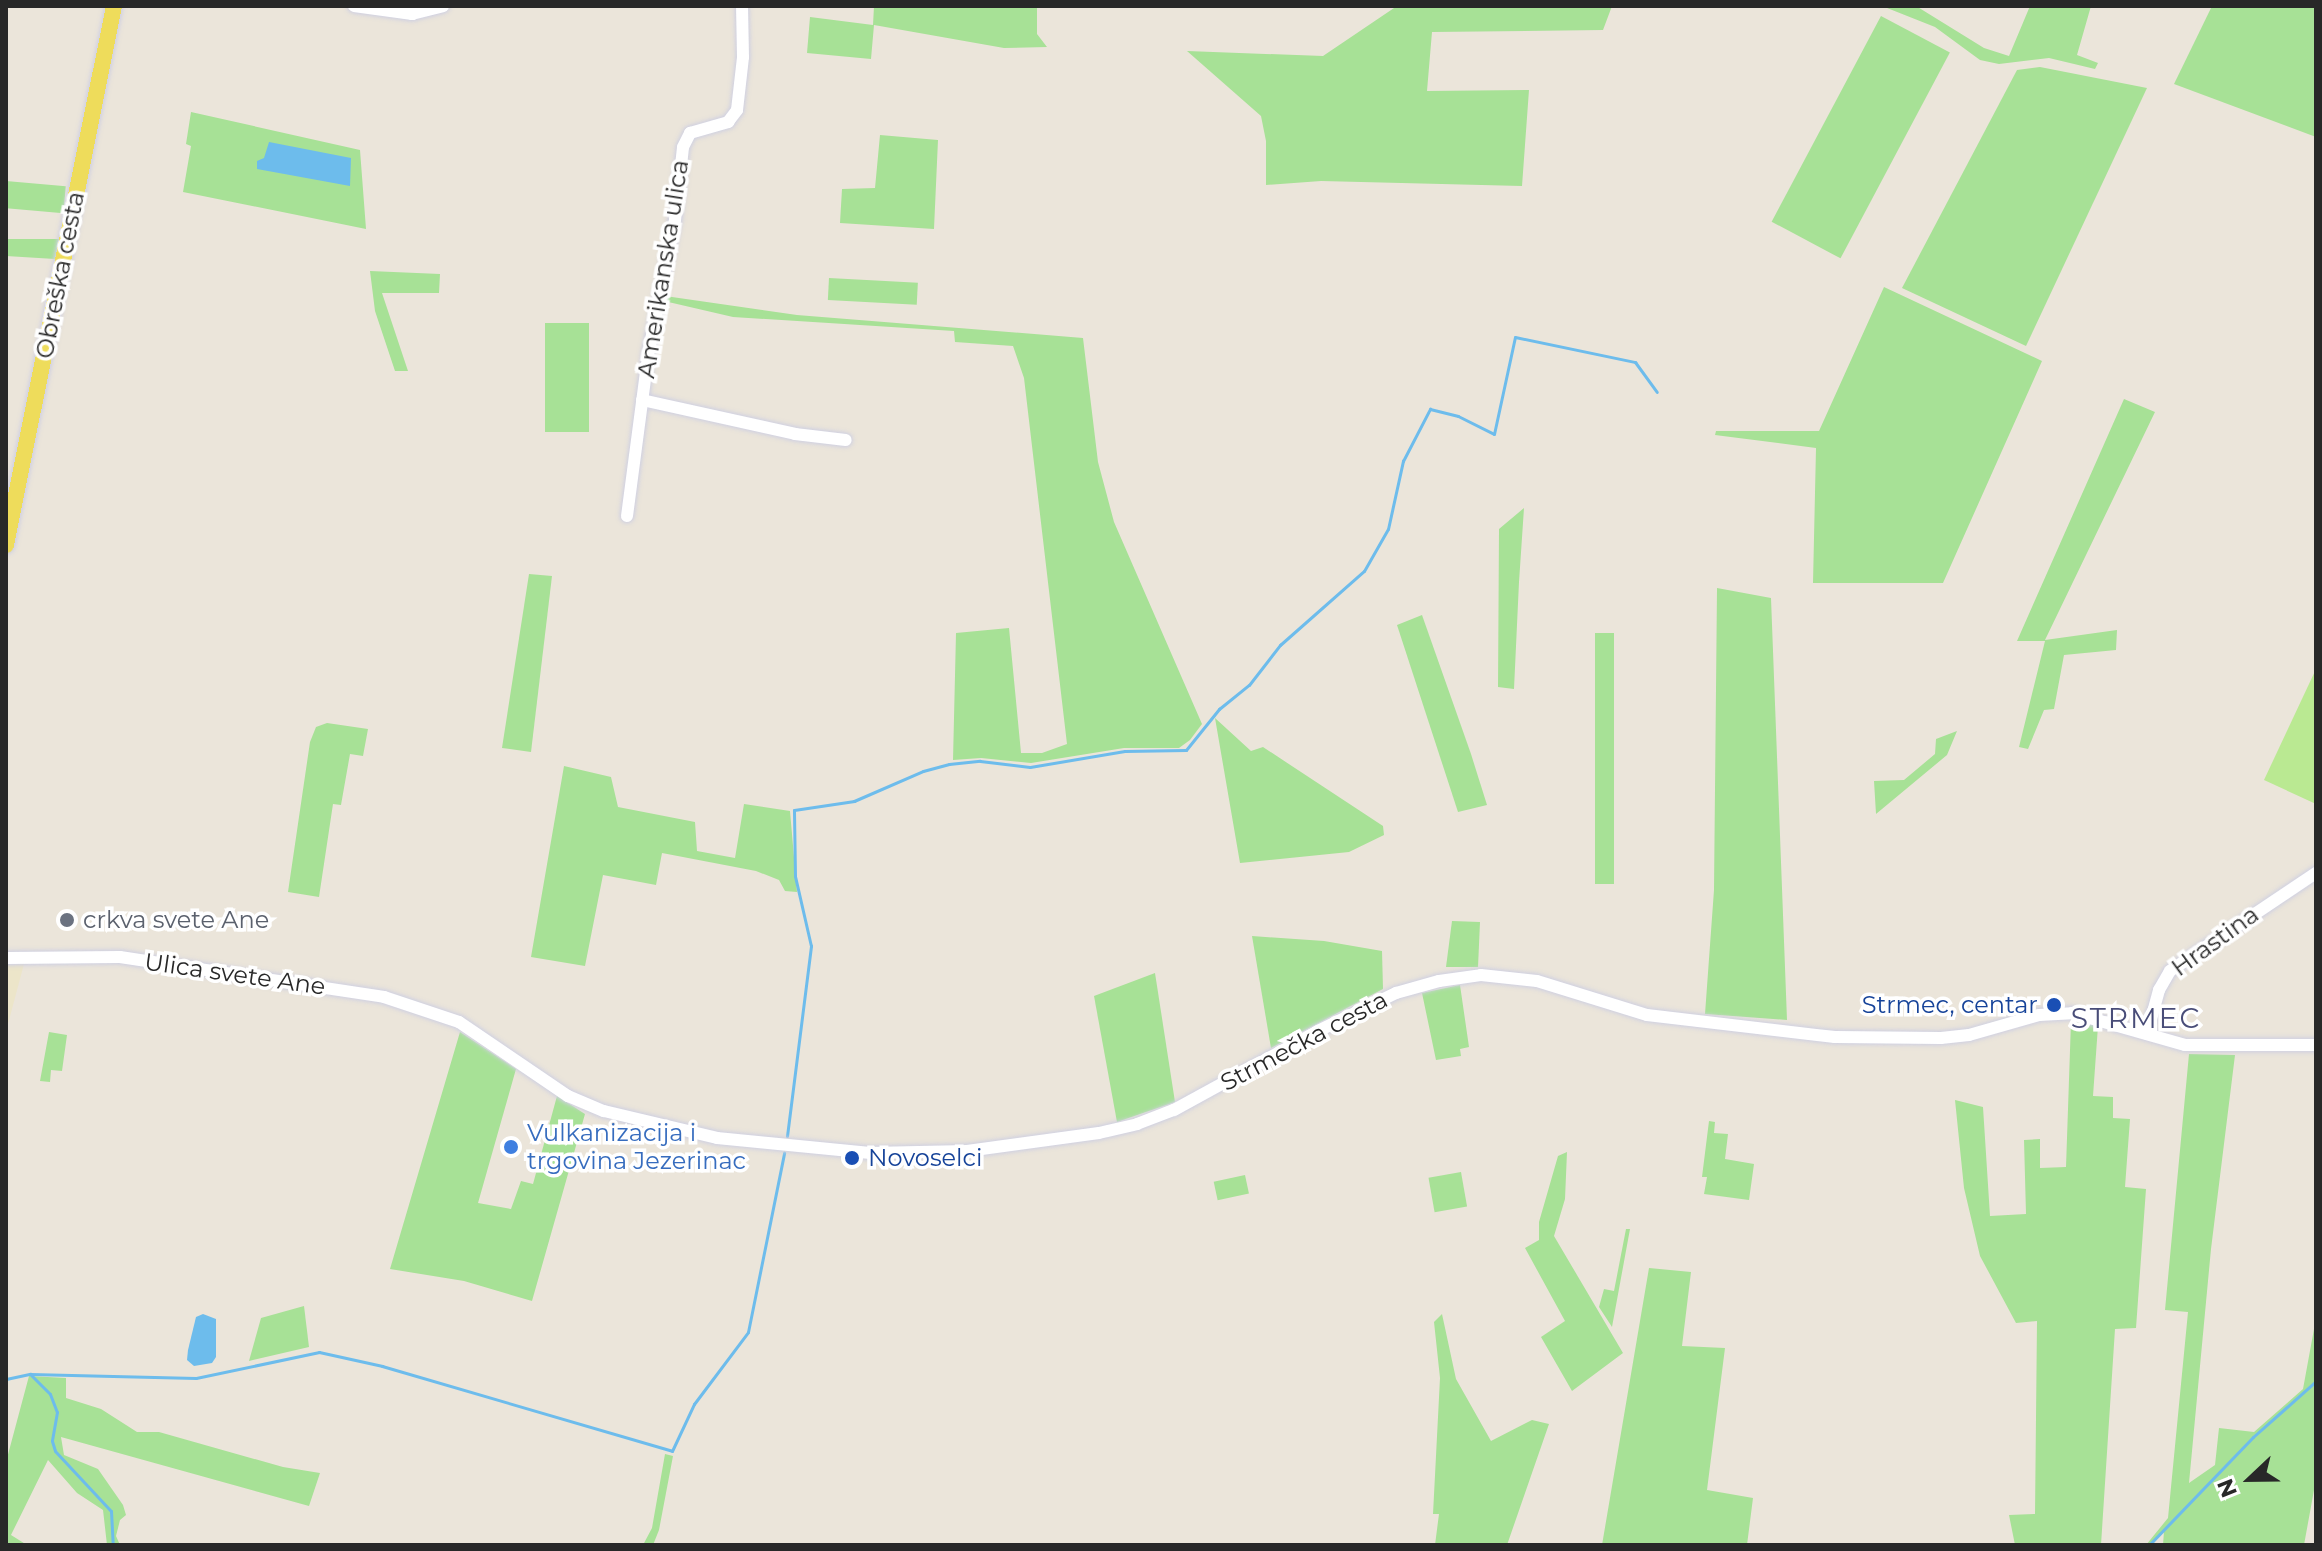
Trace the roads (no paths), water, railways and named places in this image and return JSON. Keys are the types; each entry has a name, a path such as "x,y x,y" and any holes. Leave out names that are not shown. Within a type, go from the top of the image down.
{"main road":[{"name":"Obreška cesta","path":"6,545 114,6"}],"street":[{"path":"354,6 412,14 443,6"},
{"name":"Amerikanska ulica","path":"627,516 642,400 675,220 683,147 690,133 728,122 737,110 743,57 742,6"},
{"path":"642,400 795,434 846,440"},
{"name":"Hrastina","path":"2147,1034 2159,990 2170,971 2316,873"},
{"name":"Ulica svete Ane","path":"6,958 120,957 384,997 459,1022"},
{"name":"Strmečka cesta","path":"459,1022 568,1096 604,1111 717,1138 870,1153 981,1149 1137,1124 1174,1110 1318,1031 1396,993 1439,981 1481,975 1537,981 1647,1015 1835,1037 1957,1037 2039,1015 2062,1013 2084,1015 2202,1047 2316,1045"}],"water":[{"path":"269,142 351,158 350,186 257,169 257,161 264,158"},
{"path":"203,1314 216,1319 216,1357 212,1363 194,1366 187,1360 188,1350 196,1317"}],"waterway":[{"path":"787,1136 811,946 795,876 794,810 854,801 923,771 949,764 980,761 1030,767 1125,751 1186,750 1219,709 1249,685 1280,645 1364,571 1388,529 1403,461 1430,409 1458,416 1494,434 1515,337 1635,362 1657,392"},
{"path":"30,1374 196,1378 319,1352 382,1366 672,1451 694,1404 748,1332 784,1153"},
{"path":"6,1379 30,1374 50,1394 57,1412 52,1441 55,1451 111,1511 113,1545"},
{"path":"2149,1545 2253,1437 2316,1381"}],"place":[{"name":"crkva svete Ane","path":"67,920"},
{"name":"Strmec, centar","path":"2054,1005"},
{"name":"Vulkanizacija i trgovina Jezerinac","path":"511,1147"},
{"name":"Novoselci","path":"852,1158"}],"district":[{"name":"STRMEC","path":"2136,1018"}]}
